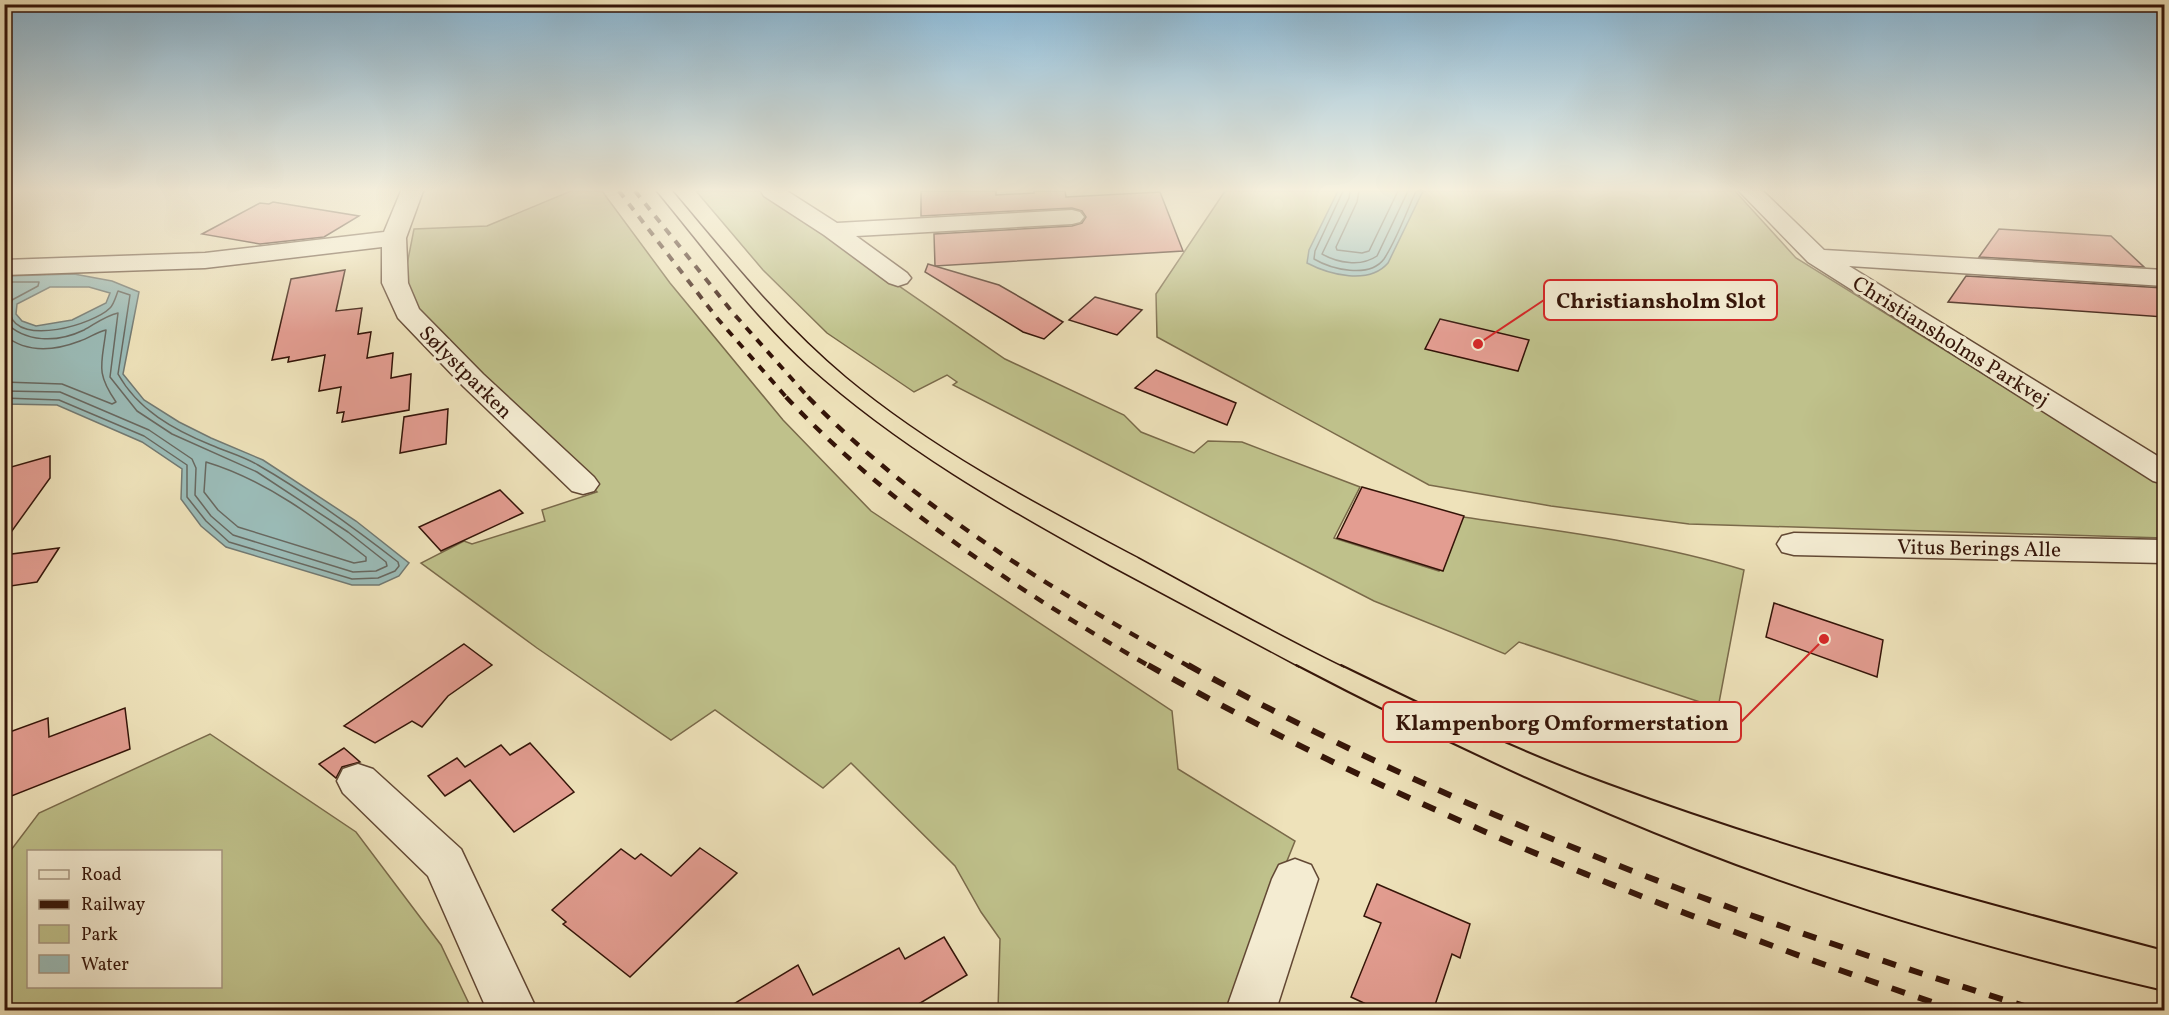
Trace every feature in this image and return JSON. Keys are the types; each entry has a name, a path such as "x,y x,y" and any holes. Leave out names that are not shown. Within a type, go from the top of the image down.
{"street":[{"path":"4,268 29,265 142,264 206,260 391,238"},
{"name":"Sølystparken","path":"394,238 395,283 407,312 473,380 582,484"},
{"path":"844,238 898,278"},
{"name":"Christiansholms Parkvej","path":"1798,238 1817,257 2164,474"},
{"path":"1817,257 2164,278"},
{"name":"Vitus Berings Alle","path":"1794,544 2164,552"},
{"path":"358,781 445,863 512,1011"},
{"path":"1251,1011 1295,879"}],"green space":[{"path":"412,238 637,238 670,283 783,420 871,511 1172,711 1178,769 1295,841 1227,1010 998,1010 1000,939 981,912 955,866 851,763 823,788 715,710 671,740 537,648 421,563 464,541 472,544 545,521 542,510 597,492 416,309 404,280"},
{"path":"736,238 830,238 1005,359 1124,415 1141,432 1194,453 1208,441 1242,442 1360,487 1334,538 1439,571 1463,517 1640,545 1744,570 1718,708 1519,642 1505,654 1374,601 953,385 957,382 947,375 914,392 827,333 763,270"},
{"path":"1193,238 1778,238 1796,258 2164,486 2164,538 1689,524 1551,506 1429,485 1157,337 1156,294"},
{"path":"210,734 356,832 441,945 472,1010 5,1010 5,858 39,813"}],"water":[{"path":"1315,238 1400,238 1388,263 1380,270 1360,276 1338,274 1307,263 1309,250"},
{"path":"74,274 112,281 139,292 123,374 144,400 179,422 263,460 356,521 409,563 399,576 379,585 352,585 226,547 201,526 181,499 182,469 142,442 57,405 5,404 5,276","holes":["50,287 89,287 110,293 106,303 72,320 36,326 22,321 16,314 17,304"]}],"building":[{"path":"227,238 312,238 260,244"},
{"path":"934,238 1178,238 1183,251 935,266"},
{"path":"1992,238 2114,238 2144,267 1979,257"},
{"path":"928,264 999,285 1063,322 1044,339 1023,332 925,272"},
{"path":"345,270 336,311 362,308 358,334 371,332 367,358 393,353 391,378 411,374 409,410 342,422 344,412 337,413 341,387 319,391 325,355 288,362 289,357 272,360 291,279"},
{"path":"1966,276 2164,288 2164,317 1948,302"},
{"path":"1095,297 1142,310 1117,335 1069,320"},
{"path":"1440,319 1529,340 1518,371 1425,349"},
{"path":"1156,370 1236,403 1227,425 1135,388"},
{"path":"448,409 446,444 400,453 404,417"},
{"path":"50,456 50,478 4,542 4,469"},
{"path":"1362,487 1464,516 1443,571 1337,538"},
{"path":"500,490 523,513 441,551 419,527"},
{"path":"59,548 37,582 4,587 4,555"},
{"path":"1774,603 1883,640 1877,677 1766,637"},
{"path":"464,644 492,665 448,696 422,727 412,721 375,743 344,726"},
{"path":"125,708 130,749 4,799 4,734 48,718 49,737"},
{"path":"530,743 574,792 514,832 470,780 445,796 428,776 457,758 465,767 501,745 510,755"},
{"path":"344,748 360,762 342,767 336,778 319,764"},
{"path":"700,848 737,873 630,977 563,924 566,922 552,910 621,849 635,859 641,854 671,876"},
{"path":"1377,884 1470,924 1460,958 1452,954 1433,1011 1381,1011 1351,997 1381,923 1364,916"},
{"path":"944,937 967,975 907,1011 722,1011 798,965 813,995 899,948 905,959"}],"tram line":[{"path":"694,238 787,346 842,395 915,450 1031,522 1299,667"},
{"path":"713,238 755,288 822,356 880,404 915,429 1025,497 1344,667"},
{"path":"1296,665 1443,739 1543,785 1643,829 1752,871 1926,929 2045,962 2164,991"},
{"path":"1341,665 1507,743 1575,771 1677,808 1885,874 2164,950"}],"railway":[{"path":"656,238 717,318 787,398"},
{"path":"673,238 734,314 809,398"},
{"path":"787,398 868,475 958,545 1053,609 1151,667"},
{"path":"809,398 850,438 895,476 989,546 1190,667"},
{"path":"1148,665 1245,718 1343,767 1544,857 1748,937 1955,1010"},
{"path":"1188,665 1289,719 1393,769 1497,816 1604,860 1819,939 2037,1010"}],"place":[{"name":"Christiansholm Slot","path":"1478,344"},
{"name":"Klampenborg Omformerstation","path":"1824,639"}]}
